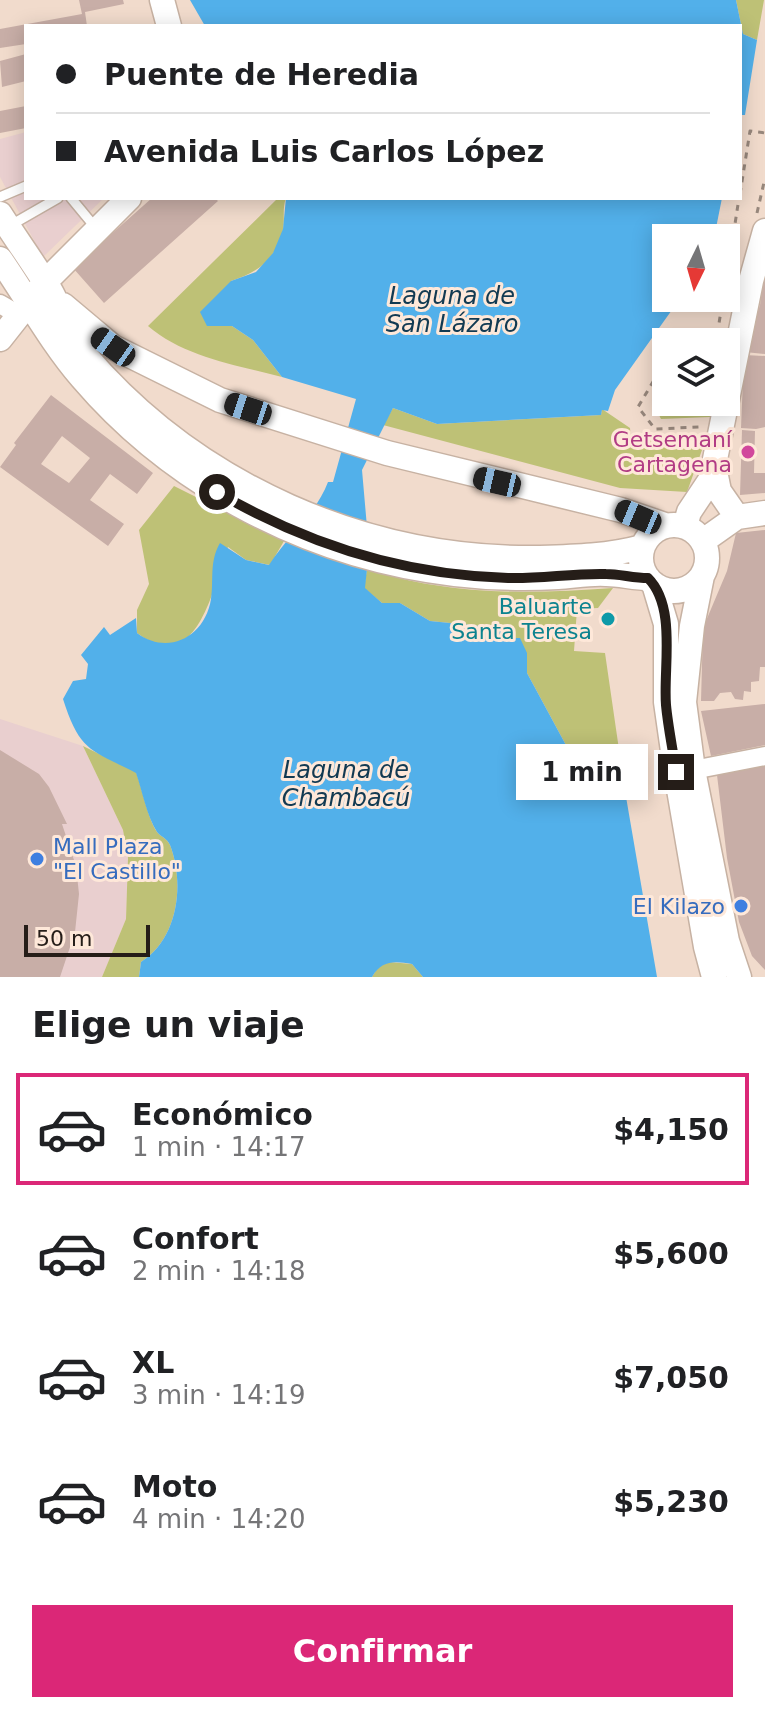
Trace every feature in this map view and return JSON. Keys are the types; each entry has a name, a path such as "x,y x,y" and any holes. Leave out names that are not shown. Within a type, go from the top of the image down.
{"main road":[{"path":"162,0 168,24"},
{"path":"0,339 29,299 127,200"},
{"path":"4,220 29,299 148,366 220,400 387,453 621,510 684,531 708,558 692,626 684,702 693,770 727,941 739,977"},
{"path":"684,531 689,512 706,491 714,466 751,281 765,231"},
{"path":"0,259 122,419 192,476 241,506 319,541 398,565 452,574 507,578 591,565 642,547"},
{"path":"714,466 719,491 737,517"},
{"path":"714,977 706,947 666,702 667,639 651,581 641,563 642,547 651,534 684,531 765,513"},
{"path":"591,565 651,581 666,590 680,590 702,576"}],"street":[{"path":"693,770 765,756"}],"lane":[{"path":"0,197 24,187"},
{"path":"4,220 53,200"},
{"path":"73,200 97,230"}],"path":[{"path":"742,183 750,131 765,133"},
{"path":"763,192 765,178"},
{"path":"735,224 739,200"},
{"path":"652,384 638,407 655,429 708,426"}],"shaded area":[{"path":"24,133 24,200 102,200 43,257 0,177 0,139"},
{"path":"0,719 83,746 123,830 128,858 126,919 102,977 0,977"}],"green space":[{"path":"736,0 764,0 757,40 743,34"},
{"path":"276,200 286,200 283,230 271,257 257,269 231,281 232,326 253,340 282,377 194,353 148,326"},
{"path":"393,408 437,424 601,415 602,409 630,428 631,442 707,436 687,492 620,488 383,425"},
{"path":"660,416 710,416 710,417 661,419"},
{"path":"174,486 284,541 270,565 246,560 228,547 200,622 189,636 175,644 158,644 137,633 137,610 149,584 139,530"},
{"path":"367,569 417,582 478,590 613,588 598,608 577,609 574,651 605,653 625,791 616,796 594,787 574,760 527,673 526,653 500,628 430,621 400,603 382,603 364,588"},
{"path":"83,746 136,772 154,826 169,843 175,860 175,910 163,940 141,962 139,977 102,977 126,919 128,858 123,830"},
{"path":"389,962 412,964 423,977 372,977 378,967"}],"water":[{"path":"190,0 736,0 741,24 204,24"},
{"path":"742,29 743,34 757,40 745,115 742,115"},
{"name":"Laguna de Chambacú","path":"286,200 722,200 717,224 652,224 652,312 670,312 659,328 652,328 652,338 615,390 608,411 602,410 601,415 437,424 393,408 362,470 369,550 365,588 382,603 400,603 430,621 500,628 509,638 520,638 527,653 527,673 574,760 594,787 615,796 625,791 657,977 423,977 412,964 394,962 380,967 372,977 139,977 141,962 163,940 175,910 175,860 169,843 157,832 150,819 136,773 97,753 81,739 63,699 73,681 86,679 88,664 81,655 104,627 110,635 136,618 137,633 161,643 183,639 193,633 201,624 211,599 213,564 220,543 246,560 269,565 309,514 328,482 333,482 356,399 282,377 253,340 232,326 207,326 200,312 231,281 256,272 273,253 283,229"}],"building":[{"path":"79,0 123,0 124,4 85,12 87,24 27,24 82,14"},
{"path":"24,25 24,44 0,48 0,29"},
{"path":"24,55 24,82 2,87 0,61"},
{"path":"24,106 24,128 0,133 0,111"},
{"path":"150,200 218,201 104,303 73,268"},
{"path":"765,265 765,354 745,352 760,305"},
{"path":"744,355 765,356 765,427 741,428"},
{"path":"51,395 153,473 137,494 110,474 90,500 124,524 108,546 0,467 16,445 14,443","holes":["62,436 90,458 69,483 41,464"]},
{"name":"Getsemaní Cartagena","path":"742,430 755,431 754,473 765,473 765,493 740,495"},
{"path":"765,530 765,667 760,667 759,681 751,682 751,692 744,691 743,700 735,699 731,692 720,693 714,701 701,701 703,628 727,571 736,533"},
{"path":"765,704 765,745 711,756 701,711"},
{"name":"Mall Plaza \"El Castillo\"","path":"0,750 39,774 67,824 62,824 76,866 79,894 75,932 60,977 0,977"},
{"path":"765,764 765,970 752,956 739,922 717,775"}],"place":[{"name":"Getsemaní Cartagena","path":"748,452"},
{"name":"Baluarte Santa Teresa","path":"608,619"},
{"name":"Mall Plaza \"El Castillo\"","path":"37,859"},
{"name":"El Kilazo","path":"741,906"}],"route":[{"path":"217,492 293,531 398,565 452,574 507,578 608,573 627,578 648,578 654,584 666,624 666,702 676,772"}],"water label":[{"name":"Laguna de San Lázaro","path":"452,310"}]}
